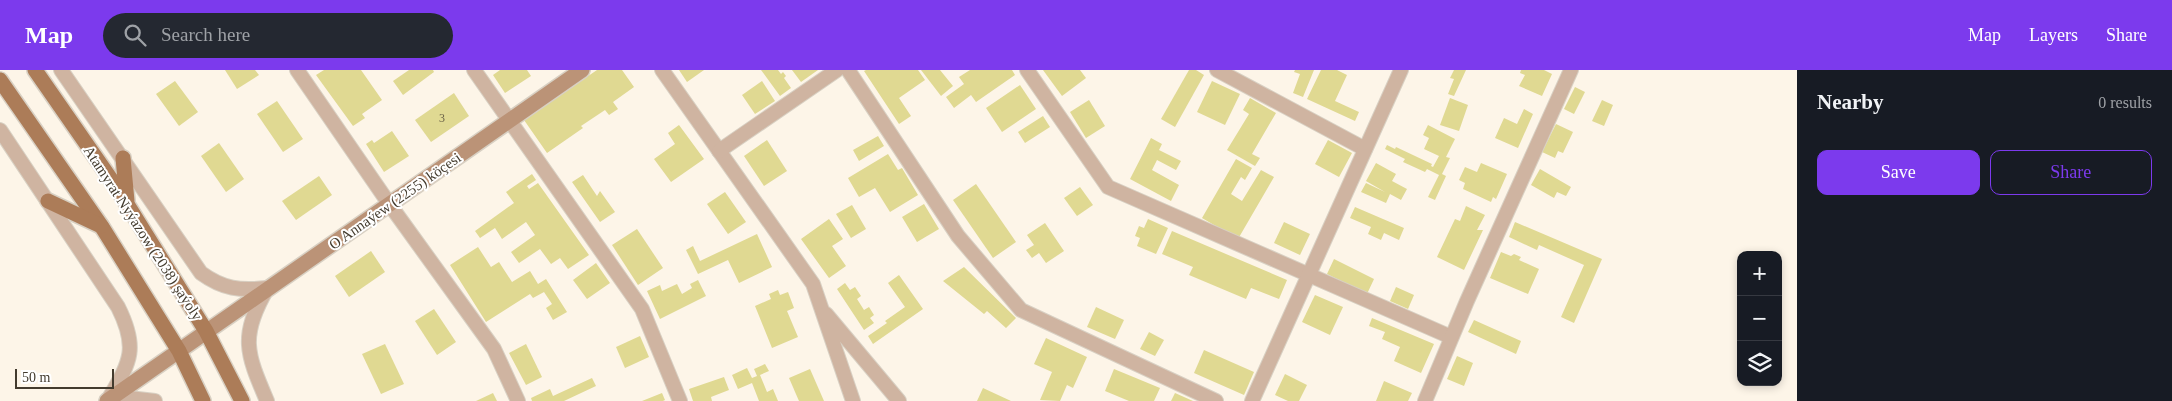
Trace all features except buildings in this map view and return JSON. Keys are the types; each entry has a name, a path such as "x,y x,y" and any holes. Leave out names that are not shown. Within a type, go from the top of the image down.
{"main road":[{"name":"Atamyrat Nyýazow (2038) şaýoly","path":"35,70 128,205 206,331 242,401"},
{"name":"O Annaýew (2255) köçesi","path":"108,401 267,288 390,205 582,70"},
{"name":"Atamyrat Nyýazow (2038) şaýoly","path":"0,80 102,226 180,351 203,401"},
{"path":"123,158 128,205"},
{"path":"48,201 102,226"}],"street":[{"path":"61,70 201,273 222,286 252,290 267,288"},
{"path":"298,70 390,205 494,349 518,401"},
{"path":"474,70 642,309 680,401"},
{"path":"662,70 813,284 853,401"},
{"path":"719,151 837,70"},
{"path":"848,70 958,236 1021,310 1216,401"},
{"path":"1027,70 1108,187 1451,337"},
{"path":"1217,70 1365,149"},
{"path":"1252,401 1401,70"},
{"path":"1425,401 1451,337 1571,70"},
{"path":"0,130 118,307 126,323 130,338 130,352 126,370 108,401"},
{"path":"267,288 254,315 248,344 250,362 267,401"},
{"path":"821,308 899,401"},
{"path":"108,401 128,398 156,401"}]}
